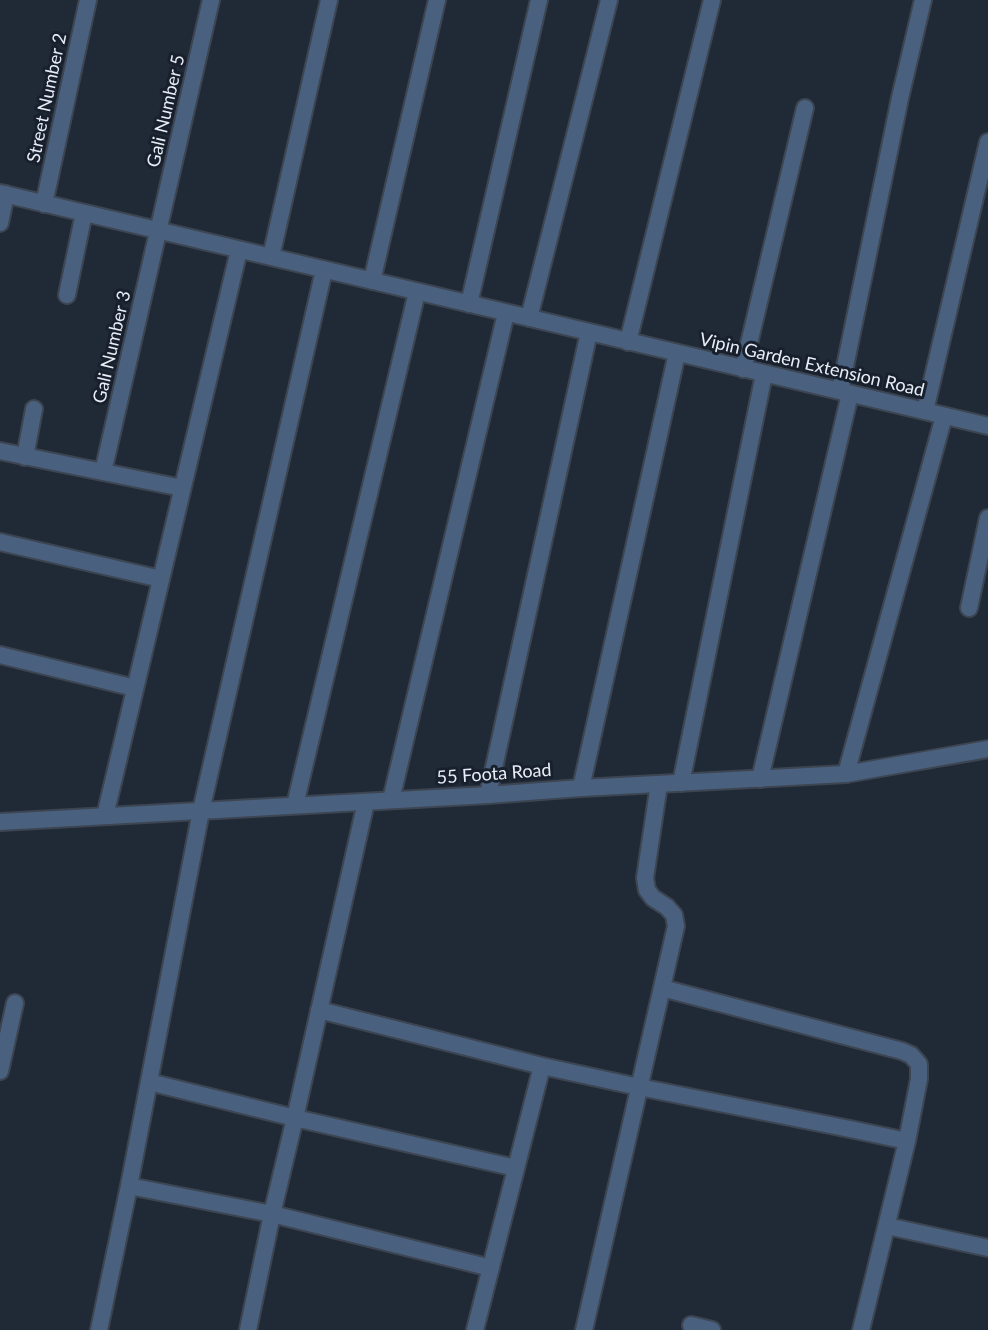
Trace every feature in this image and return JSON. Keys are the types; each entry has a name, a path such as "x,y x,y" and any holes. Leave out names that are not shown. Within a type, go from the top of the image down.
{"street":[{"name":"Street Number 2","path":"44,204 88,0"},
{"name":"Gali Number 5","path":"159,231 211,0"},
{"path":"271,257 329,0"},
{"path":"372,281 437,0"},
{"path":"469,304 539,0"},
{"path":"530,318 609,0"},
{"path":"628,342 712,0"},
{"path":"760,779 845,392 898,110 923,0"},
{"path":"743,369 806,108"},
{"path":"925,411 988,142"},
{"name":"Vipin Garden Extension Road","path":"3,194 988,426"},
{"path":"0,223 3,194"},
{"path":"67,295 84,213"},
{"name":"Gali Number 3","path":"104,472 159,231"},
{"path":"105,816 239,250"},
{"path":"99,1330 201,811 324,270"},
{"path":"295,805 417,292"},
{"path":"391,800 506,313"},
{"path":"488,795 589,332"},
{"path":"581,788 677,353"},
{"path":"681,783 764,374"},
{"path":"25,457 34,409"},
{"path":"846,774 944,416"},
{"path":"0,451 182,488"},
{"path":"969,608 988,518"},
{"path":"0,542 161,579"},
{"path":"0,656 135,687"},
{"name":"55 Foota Road","path":"0,822 846,774 988,749"},
{"path":"584,1330 676,926 674,915 647,890 645,878 659,784"},
{"path":"248,1330 366,802"},
{"path":"662,988 911,1055 919,1064 920,1079 907,1141 861,1330"},
{"path":"0,1071 15,1003"},
{"path":"319,1010 543,1066 907,1141"},
{"path":"475,1330 543,1066"},
{"path":"149,1082 516,1168"},
{"path":"129,1186 272,1215 491,1268"},
{"path":"886,1226 988,1248"},
{"path":"691,1325 712,1330"}]}
